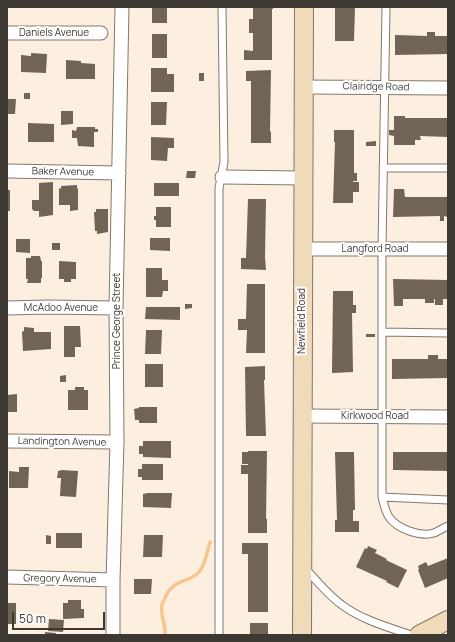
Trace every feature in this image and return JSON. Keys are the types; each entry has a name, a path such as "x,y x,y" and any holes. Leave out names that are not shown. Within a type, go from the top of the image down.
{"street":[{"name":"Prince George Street","path":"113,635 117,442 116,308 122,7"},
{"name":"Newfield Road","path":"302,635 304,7"},
{"name":"Daniels Avenue","path":"7,33 101,33"},
{"name":"Clairidge Road","path":"303,86 448,88"},
{"name":"Baker Avenue","path":"7,171 118,173"},
{"path":"222,177 303,178"},
{"name":"Langford Road","path":"303,249 448,249"},
{"name":"McAdoo Avenue","path":"7,308 116,308"},
{"name":"Kirkwood Road","path":"302,416 448,417"},
{"name":"Landington Avenue","path":"7,441 117,442"},
{"name":"Gregory Avenue","path":"7,577 113,580"},
{"path":"419,635 448,620"}],"lane":[{"path":"219,635 219,188 224,162 222,7"},
{"path":"386,7 382,248 382,496 385,509 390,519 411,533 424,535 434,533 448,526"},
{"path":"383,168 448,168"},
{"path":"382,332 448,333"},
{"path":"382,496 448,500"},
{"path":"302,565 328,594 343,606 359,615 411,635"}],"building":[{"path":"152,7 167,7 167,23 152,23"},
{"path":"253,7 273,7 272,60 244,60 244,50 253,51 253,33 249,33 249,19 253,19"},
{"path":"335,7 355,7 354,41 335,41"},
{"path":"427,32 435,32 435,36 448,36 448,54 395,55 395,35 427,36"},
{"path":"152,34 167,34 167,58 152,58"},
{"path":"31,53 47,54 46,73 21,72 21,55 31,56"},
{"path":"66,60 95,64 95,79 66,79"},
{"path":"151,68 167,68 167,74 174,74 174,92 151,92"},
{"path":"271,70 271,143 251,143 251,81 246,81 246,71"},
{"path":"199,73 204,73 204,81 199,81"},
{"path":"24,93 30,93 30,99 24,99"},
{"path":"7,99 16,99 15,114 8,114"},
{"path":"151,102 167,102 166,125 151,125"},
{"path":"61,111 73,111 73,124 61,125"},
{"path":"394,116 405,116 405,118 448,118 448,137 420,136 421,140 415,140 415,145 394,145 394,136 389,135 389,130 394,130"},
{"path":"28,123 54,124 54,142 28,142"},
{"path":"77,127 95,127 95,129 98,129 98,132 94,132 94,147 78,146 77,138 72,138 72,130 76,131"},
{"path":"334,130 354,130 354,173 357,173 357,181 353,182 359,182 359,192 353,192 353,203 333,203"},
{"path":"151,137 174,138 174,148 168,148 167,161 151,160"},
{"path":"376,141 376,146 366,146 366,142"},
{"path":"187,171 196,171 195,178 186,178"},
{"path":"53,182 53,215 39,217 39,211 34,211 32,209 32,200 39,200 39,183"},
{"path":"154,183 179,183 179,196 154,196"},
{"path":"77,185 78,210 70,211 70,205 59,205 59,188 61,189 61,186"},
{"path":"394,189 404,189 405,197 448,197 448,217 444,216 444,221 440,221 440,216 393,217"},
{"path":"7,190 10,190 10,211 7,211"},
{"path":"248,199 266,199 266,270 241,269 241,258 246,258"},
{"path":"156,207 171,207 171,227 156,227 156,220 154,220 154,216 156,216"},
{"path":"96,209 108,209 108,232 97,234 97,231 95,231 94,212 96,212"},
{"path":"150,238 170,238 170,251 150,250"},
{"path":"16,239 30,239 30,253 16,252"},
{"path":"52,243 60,243 60,250 52,250"},
{"path":"31,256 40,256 42,261 41,283 27,283 26,258 31,258"},
{"path":"59,261 76,262 76,279 71,279 71,282 64,282 64,279 59,279"},
{"path":"146,268 162,268 162,280 168,280 168,291 163,291 162,297 146,297"},
{"path":"393,279 448,280 448,299 443,299 443,305 435,305 435,299 434,303 425,303 425,299 403,299 403,306 394,306"},
{"path":"247,284 265,284 265,353 246,353 247,330 238,330 238,319 246,319"},
{"path":"333,291 353,291 353,305 356,305 356,313 352,313 353,372 332,373"},
{"path":"185,304 192,304 192,308 185,309"},
{"path":"146,307 180,307 180,320 145,319"},
{"path":"64,326 80,326 81,347 75,347 75,357 64,357"},
{"path":"24,327 34,328 34,332 51,332 51,349 23,351 22,332 24,331"},
{"path":"146,330 162,330 161,354 145,354"},
{"path":"366,334 375,334 375,337 366,337"},
{"path":"428,355 438,355 438,359 448,359 448,378 392,379 392,359 428,359"},
{"path":"145,364 163,364 163,387 145,387"},
{"path":"265,366 266,436 246,436 245,367"},
{"path":"66,375 66,382 60,382 60,376"},
{"path":"75,387 84,387 84,390 88,390 88,410 68,410 68,390 75,390"},
{"path":"17,394 17,412 7,412 7,395"},
{"path":"139,407 157,407 157,423 139,423 139,420 135,420 134,409"},
{"path":"143,441 171,441 171,458 143,457 143,454 139,454 139,446 143,446"},
{"path":"267,451 267,533 248,533 248,474 241,474 241,465 248,465 242,464 242,452"},
{"path":"335,452 354,452 355,510 353,510 353,521 359,521 359,532 335,532 335,520 337,520"},
{"path":"393,452 448,452 448,471 393,470"},
{"path":"142,464 163,464 163,480 142,480 142,477 138,477 138,469 142,469"},
{"path":"19,467 29,467 28,488 9,488 9,471 19,472"},
{"path":"58,471 78,471 76,497 60,496 61,478 57,478"},
{"path":"172,493 171,508 143,507 143,494"},
{"path":"56,533 82,533 82,548 56,548"},
{"path":"46,535 51,536 51,544 46,544"},
{"path":"144,535 163,535 162,557 143,557"},
{"path":"242,543 268,543 268,612 248,612 248,554 242,554"},
{"path":"368,546 377,550 375,553 387,559 386,560 407,570 398,588 386,582 387,581 356,567 365,548 367,549"},
{"path":"448,558 448,578 425,588 418,570 418,566 426,562 428,566"},
{"path":"134,579 152,579 151,594 134,594"},
{"path":"68,600 81,600 81,609 84,609 84,618 63,619 63,603 68,603"},
{"path":"7,603 16,603 16,624 7,624"},
{"path":"49,619 64,620 63,632 48,631"},
{"path":"250,623 268,623 268,635 250,635"},
{"path":"45,632 56,633 56,635 45,635"}],"waterway":[{"path":"165,635 162,612 163,602 172,587 193,577 200,571 210,542"}]}
